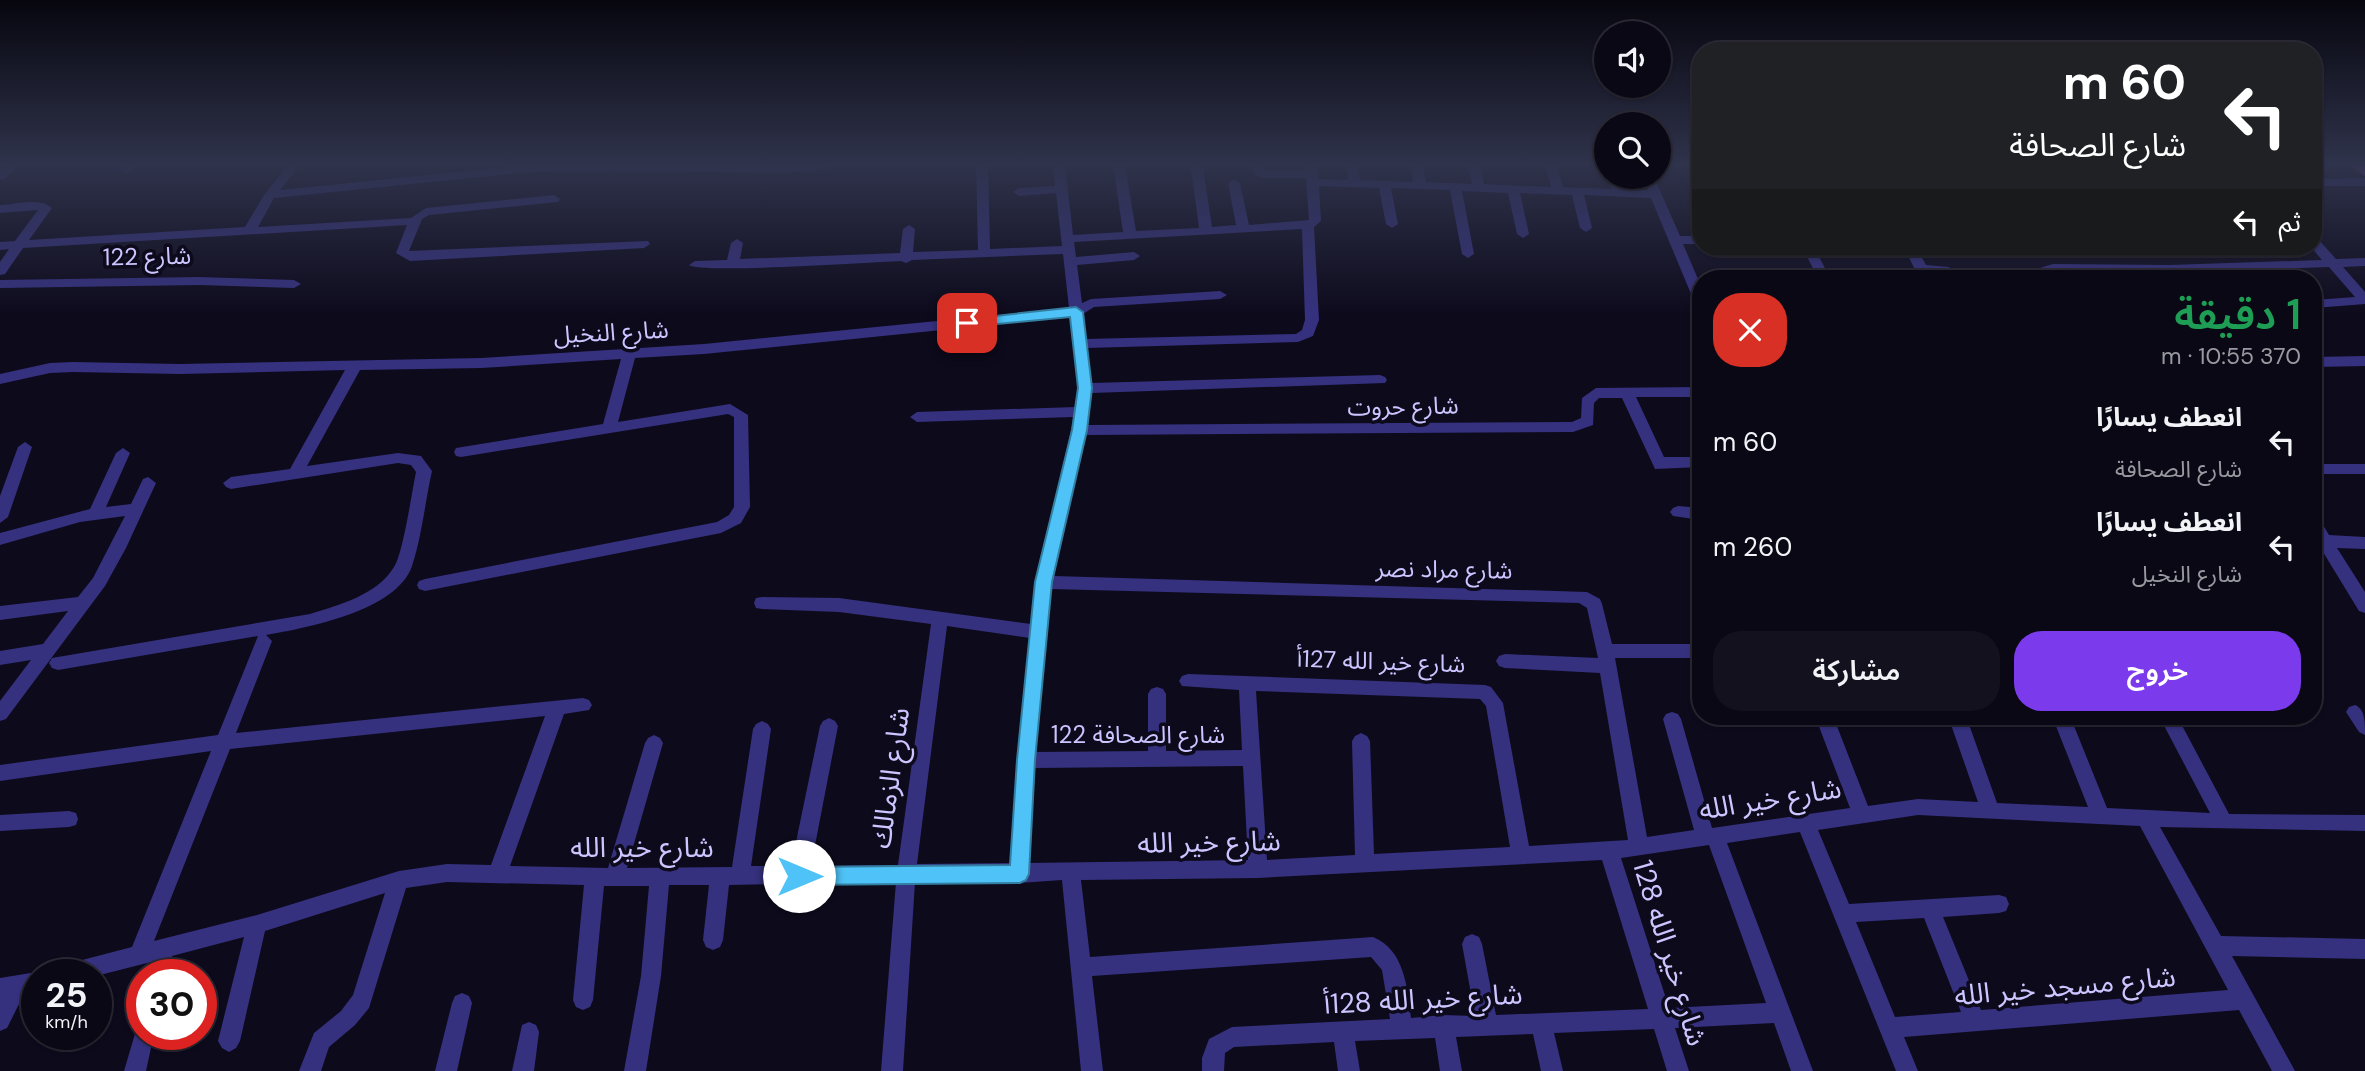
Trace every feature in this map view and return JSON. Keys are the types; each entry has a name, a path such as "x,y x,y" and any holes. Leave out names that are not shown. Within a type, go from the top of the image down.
{"street":[{"path":"0,271 40,215"},
{"path":"249,231 258,215"},
{"path":"419,215 401,251 406,256 644,243"},
{"path":"983,215 984,255"},
{"path":"1020,874 1026,760 1044,582 1080,430 1085,388 1065,215"},
{"path":"1127,215 1130,235"},
{"path":"1204,215 1206,230"},
{"path":"1240,215 1243,228"},
{"path":"1069,250 1130,235 1309,225 1315,221 1314,215"},
{"path":"1390,215 1392,224"},
{"path":"1460,215 1468,254"},
{"path":"1519,215 1523,234"},
{"path":"1583,215 1586,228"},
{"path":"1663,215 1692,275"},
{"path":"0,246 415,220"},
{"path":"1080,344 1298,338 1308,333 1312,320 1309,225"},
{"path":"906,259 909,229"},
{"path":"1674,240 1692,240"},
{"path":"733,264 737,243"},
{"path":"695,265 906,259 1069,250 1134,256"},
{"path":"2322,250 2365,300"},
{"path":"1914,256 1920,267 1944,270"},
{"path":"1980,256 1983,262"},
{"path":"2228,270 2365,262"},
{"path":"2048,270 2094,270"},
{"name":"شارع 122","path":"0,284 199,281 294,284"},
{"name":"شارع النخيل","path":"0,379 50,368 73,367 180,369 481,363 704,349 1076,312 1091,303 1220,295"},
{"path":"2322,303 2365,300"},
{"path":"610,428 629,354"},
{"path":"2322,362 2365,361"},
{"path":"295,474 356,364"},
{"path":"1085,388 1380,380"},
{"name":"شارع حروت","path":"1080,430 1573,427 1588,421 1587,401 1593,394 1692,392"},
{"path":"1627,393 1659,464 1692,462"},
{"path":"425,585 721,527 739,513 742,507 739,412 724,409 461,452"},
{"path":"917,417 1081,412"},
{"path":"0,517 25,447"},
{"path":"95,514 123,453"},
{"path":"0,658 53,657 333,616 365,602 392,582 404,568 424,471 422,464 416,460 398,458 230,483"},
{"path":"2322,469 2365,469"},
{"path":"0,714 53,657 83,603 105,571 148,483"},
{"path":"0,539 60,521 136,509"},
{"path":"1678,512 1692,513"},
{"path":"2322,541 2365,543"},
{"path":"2322,545 2365,606"},
{"name":"شارع مراد نصر","path":"1044,582 1435,594 1571,595 1594,604 1607,658 1639,847"},
{"path":"0,613 83,603"},
{"path":"762,603 839,605 1038,632"},
{"name":"شارع الزمالك","path":"892,1071 906,876 940,618"},
{"path":"139,955 264,641"},
{"path":"1505,661 1692,652"},
{"name":"شارع خير الله 127أ","path":"1188,681 1485,692 1494,703 1521,856"},
{"path":"1247,683 1258,869"},
{"path":"1157,694 1157,759"},
{"path":"0,773 222,742 583,705"},
{"path":"497,874 557,708"},
{"path":"1672,719 1710,837 1802,1071"},
{"path":"1827,725 1861,813"},
{"path":"1960,725 1990,809"},
{"path":"2065,725 2101,815"},
{"path":"2173,725 2224,822"},
{"path":"799,876 829,726"},
{"path":"740,875 762,729"},
{"path":"1361,741 1365,864"},
{"path":"583,1000 605,877 654,743"},
{"name":"شارع الصحافة 122","path":"1026,760 1251,758"},
{"name":"شارع خير الله","path":"112,962 257,924 399,880 447,873 605,877 906,876 1258,869 1609,852 1861,813 1918,807 2224,822 2365,824"},
{"path":"2145,818 2284,1071"},
{"path":"0,823 69,819"},
{"path":"1806,823 1907,1071"},
{"name":"شارع خير الله 128","path":"1609,852 1678,1071"},
{"path":"1072,873 1092,1071"},
{"path":"713,940 720,875"},
{"path":"635,1071 651,976 660,876"},
{"path":"310,1071 321,1040 348,1018 362,1001 399,880"},
{"path":"1843,914 1998,904"},
{"path":"1930,909 1975,1021"},
{"path":"229,1041 257,924"},
{"path":"1472,944 1488,1024"},
{"path":"2215,946 2365,949"},
{"path":"1081,967 1373,947 1384,952 1390,962 1402,1027"},
{"path":"162,959 164,948"},
{"path":"0,1021 18,985"},
{"name":"شارع مسجد خير الله","path":"1890,1028 2244,999"},
{"path":"446,1071 462,1003"},
{"name":"شارع خير الله 128أ","path":"1213,1071 1213,1052 1226,1039 1402,1027 1662,1020 1780,1012"},
{"path":"1541,1022 1552,1071"},
{"path":"1443,1026 1451,1071"},
{"path":"1343,1030 1349,1071"},
{"path":"523,1071 529,1032"},
{"path":"135,1071 140,1050"}],"route":[{"path":"799,876 1020,874 1026,760 1044,582 1080,430 1085,388 1076,312 967,323"}]}
